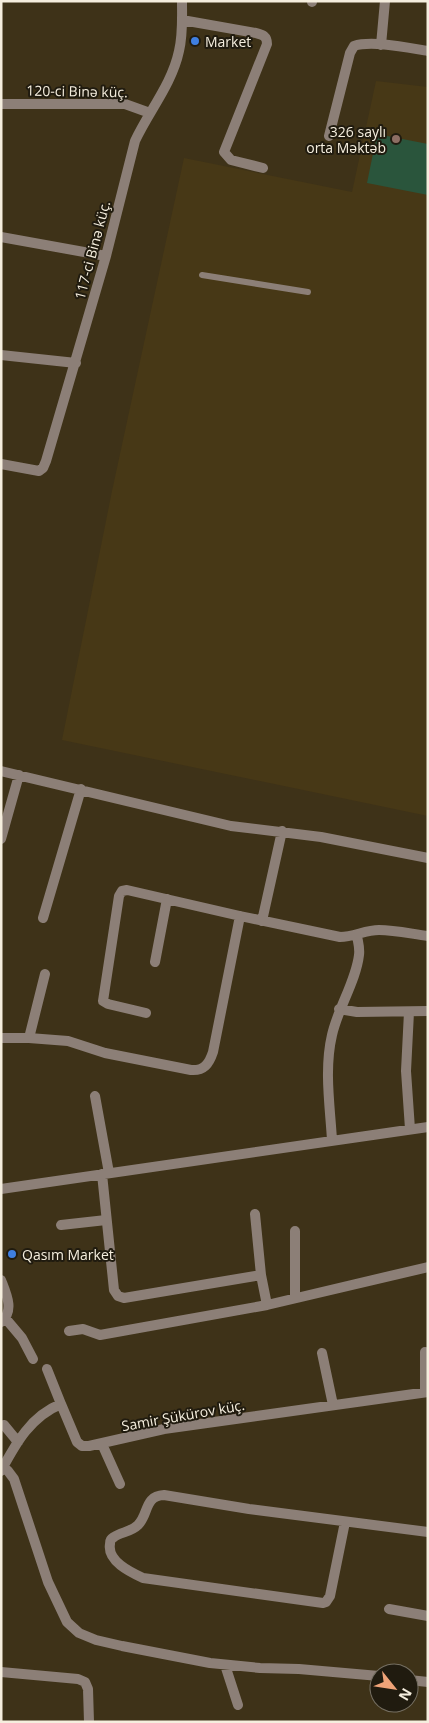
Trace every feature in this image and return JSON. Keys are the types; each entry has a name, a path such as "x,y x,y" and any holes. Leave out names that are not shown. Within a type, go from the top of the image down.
{"street":[{"name":"117-ci Binə küç.","path":"1,464 33,471 39,471 43,468 76,363 106,256 135,141 163,90 179,52 182,1"},
{"path":"381,45 385,1"},
{"path":"182,20 256,33 264,36 267,40 224,152 231,160 263,168"},
{"path":"329,136 354,46 359,44 381,45 428,51"},
{"name":"120-ci Binə küç.","path":"1,104 125,104 150,113"},
{"path":"1,237 106,256"},
{"path":"1,355 76,363"},
{"path":"1,771 232,826 321,837 428,858"},
{"path":"1,839 19,775"},
{"path":"43,918 81,789"},
{"path":"262,921 282,831"},
{"path":"146,1013 108,1004 103,1001 119,896 122,891 127,890 340,937 357,936 369,931 381,930 428,936"},
{"path":"155,962 167,899"},
{"path":"1,1038 30,1038 76,1042 105,1052 190,1070 204,1068 210,1062 213,1052 240,916"},
{"path":"332,1140 328,1054 339,1009 357,966 360,953 357,936"},
{"path":"30,1038 45,974"},
{"path":"339,1009 357,1012 428,1011"},
{"path":"409,1012 406,1071 410,1129"},
{"path":"95,1096 106,1173 106,1220 114,1290 118,1296 124,1298 261,1275"},
{"path":"1,1189 428,1127"},
{"path":"255,1214 261,1275 267,1305"},
{"path":"61,1225 106,1220"},
{"path":"295,1298 296,1231"},
{"path":"69,1331 83,1329 100,1335 267,1305 428,1267"},
{"path":"1,1280 9,1303 8,1311 3,1320 22,1338 34,1359"},
{"path":"322,1352 333,1405"},
{"path":"425,1352 426,1392"},
{"path":"47,1369 60,1404 38,1416 18,1442 2,1469 14,1479 46,1576 61,1612 71,1628 96,1640 225,1665 299,1668 369,1675"},
{"name":"Samir Şükürov küç.","path":"60,1404 77,1442 82,1446 102,1444 164,1430 426,1392"},
{"path":"4,1425 18,1442"},
{"path":"102,1444 120,1484"},
{"path":"345,1522 330,1596 323,1603 143,1578 118,1562 111,1554 109,1546 110,1540 114,1537 138,1526 152,1500 157,1495 428,1532"},
{"path":"389,1609 428,1616"},
{"path":"225,1665 238,1705"},
{"path":"1,1672 78,1679 85,1682 88,1689 89,1722"}],"lane":[{"path":"202,275 308,292"}],"shaded area":[{"path":"376,81 428,87 428,816 62,740 112,491 184,158 352,192"}],"green space":[{"path":"377,134 428,144 428,195 367,183"}],"place":[{"name":"Market","path":"195,41"},
{"name":"326 saylı orta Məktəb","path":"396,139"},
{"name":"Qasım Market","path":"12,1254"}]}
